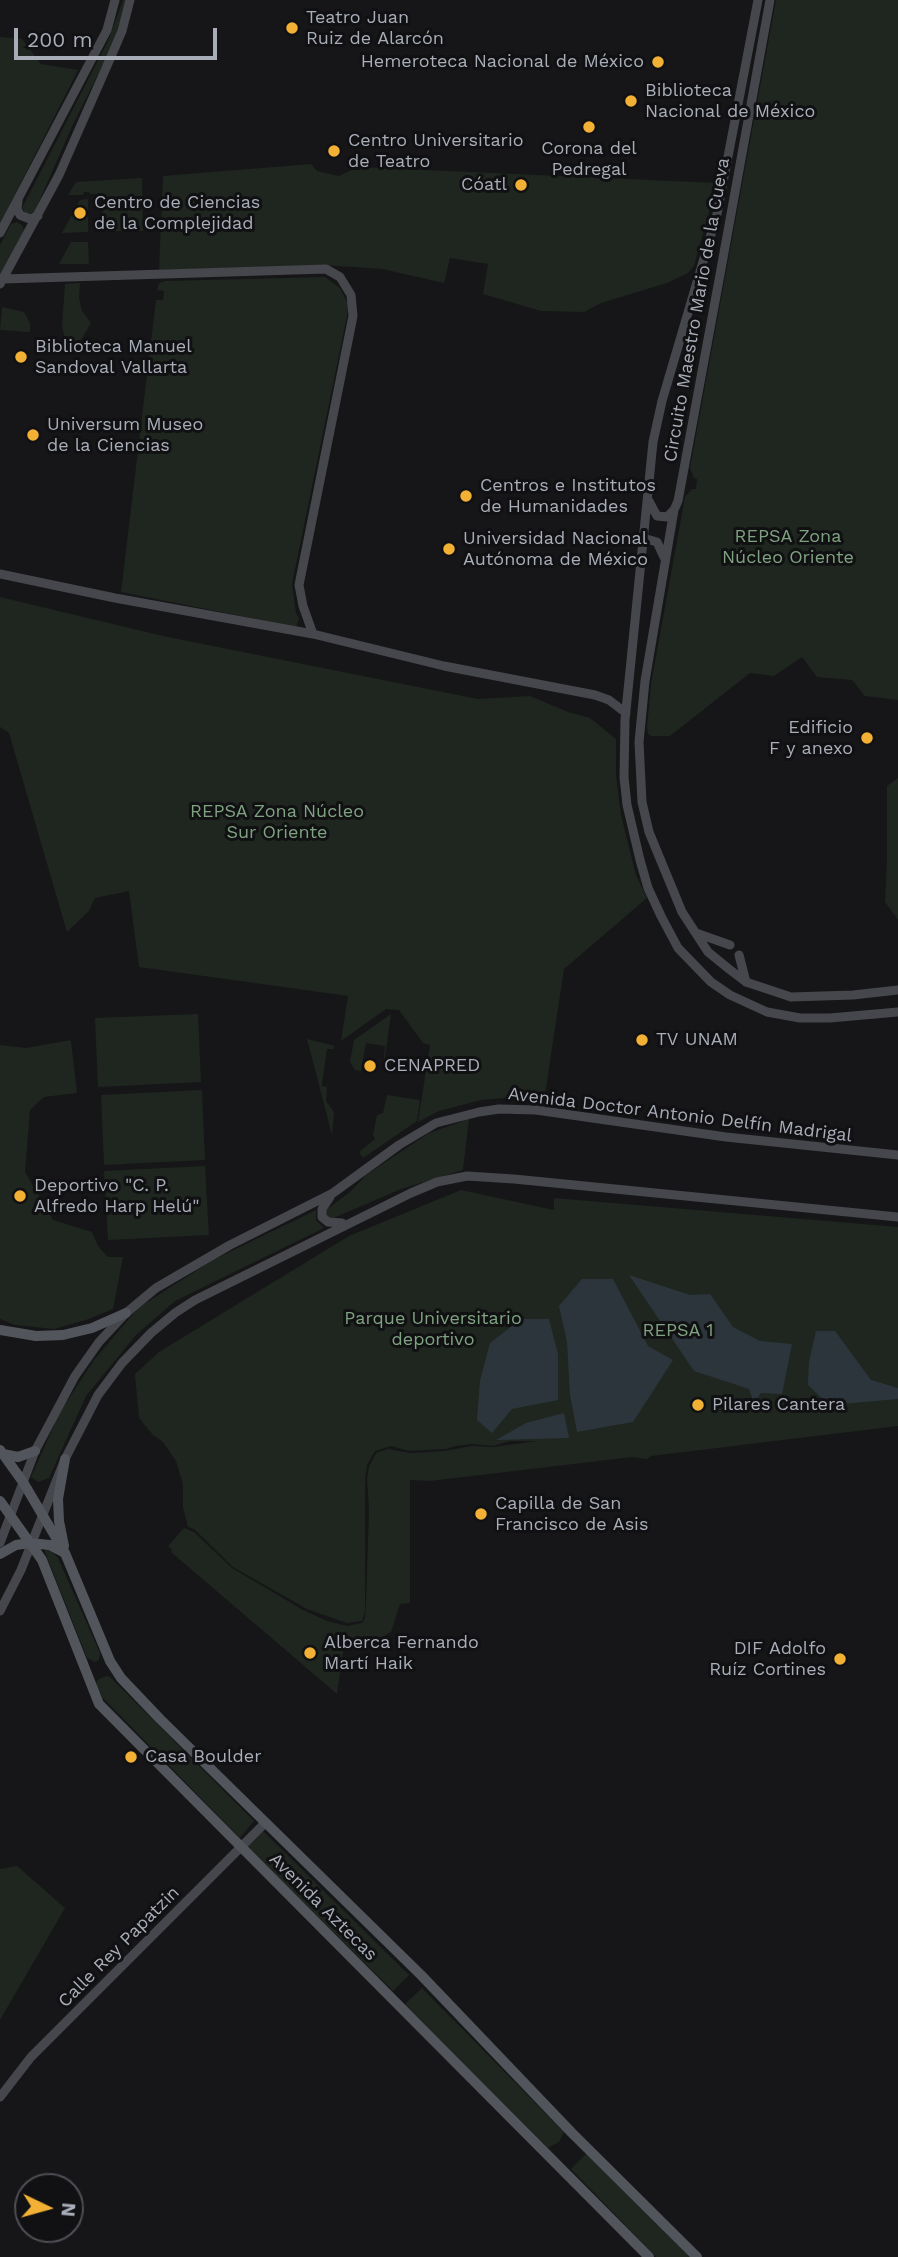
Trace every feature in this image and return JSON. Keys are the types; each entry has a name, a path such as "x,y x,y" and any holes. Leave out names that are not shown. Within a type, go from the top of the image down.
{"main road":[{"path":"0,1330 36,1336 63,1335 92,1328 126,1313"},
{"path":"2,1452 18,1457 35,1451"},
{"path":"2,1452 65,1553"},
{"path":"65,1459 58,1499 65,1553"},
{"name":"Avenida Aztecas","path":"0,1501 42,1560 99,1704 649,2257"},
{"path":"0,1554 16,1545 32,1543 50,1545 65,1553"},
{"name":"Avenida Aztecas","path":"65,1553 110,1661 137,1697 421,1975 697,2257"}],"street":[{"path":"0,233 107,30 116,0"},
{"path":"2,281 59,175 122,31 130,0"},
{"name":"Circuito Maestro Mario de la Cueva","path":"758,0 726,177 662,401 653,442 623,751 627,805 632,834 648,888 661,916 678,948 711,982 730,995 767,1012 810,1018 898,1012"},
{"name":"Circuito Maestro Mario de la Cueva","path":"770,0 674,510 645,681 639,737 642,802 649,832 682,912 708,952 746,982 791,998 898,990"},
{"path":"18,199 16,206 20,215 30,219 38,215"},
{"path":"6,222 16,219 22,222 27,234"},
{"path":"704,258 715,264 719,280"},
{"path":"2,281 326,269 340,277 351,295 353,316 299,585 313,634"},
{"path":"648,496 657,516 667,517 674,510"},
{"path":"643,538 657,542 663,551 665,563"},
{"path":"0,573 313,634 444,666 595,695 609,700 626,713"},
{"path":"288,631 298,629 307,620"},
{"path":"595,695 618,695 624,692 629,684"},
{"path":"648,888 662,893 669,880"},
{"path":"661,916 664,909 672,906 682,912"},
{"path":"696,933 730,945"},
{"path":"738,955 746,982"},
{"name":"Avenida Doctor Antonio Delfín Madrigal","path":"0,1543 35,1451 75,1376 99,1342 126,1313 156,1288 230,1245 333,1193 399,1145 436,1123 457,1116 499,1109 562,1113 726,1137 898,1155"},
{"path":"0,1611 14,1587 65,1459 98,1395 122,1363 175,1313 240,1276 437,1182 467,1176 700,1196 898,1217"},
{"path":"333,1193 322,1209 322,1217 328,1222 349,1222"},
{"name":"Calle Rey Papatzin","path":"0,2097 31,2057 265,1823"}],"green space":[{"path":"123,0 127,0 113,45 74,122 34,213 26,214 22,208 108,41"},
{"name":"REPSA Zona Núcleo Oriente","path":"776,0 898,0 898,700 865,696 852,680 817,677 802,657 774,676 750,673 670,736 651,736 647,727 651,684 685,497 692,489 696,489 697,479 690,468"},
{"path":"0,37 22,39 41,64 78,70 0,224"},
{"path":"311,164 317,171 339,176 358,167 717,183 694,266 688,273 667,283 601,303 584,312 541,311 483,294 488,264 450,258 444,283 382,269 325,265 159,270 163,176"},
{"path":"142,178 143,231 103,231 102,194 84,192 83,195 68,195 76,182"},
{"path":"88,199 88,232 62,233 80,200"},
{"path":"17,222 23,226 24,234 0,277 0,245 11,224"},
{"path":"71,242 88,242 89,264 59,264"},
{"path":"325,277 340,288 348,304 292,584 299,619 296,627 121,592 156,300 163,300 164,291 157,290 159,283"},
{"path":"80,283 82,311 91,323 77,347 72,347 65,339 62,326 65,284"},
{"path":"2,307 24,312 30,323 30,332 0,330"},
{"name":"REPSA Zona Núcleo Sur Oriente","path":"0,597 163,636 478,699 530,696 590,718 616,739 616,775 621,815 636,875 647,898 564,969 544,1101 505,1098 481,1100 439,1111 418,1122 430,1045 423,1043 399,1010 386,1009 341,1041 348,996 139,967 129,891 95,898 89,911 67,932 9,733 0,727"},
{"path":"898,778 898,920 885,902 887,786"},
{"path":"198,1014 201,1082 98,1087 95,1018"},
{"path":"391,1014 382,1079 385,1046 366,1043 361,1071 355,1070 350,1062 354,1040"},
{"path":"307,1039 335,1046 333,1049 327,1049 322,1084 327,1087 326,1101 334,1112 332,1135"},
{"name":"Deportivo \"C. P. Alfredo Harp Helú\"","path":"71,1040 77,1093 44,1097 30,1110 25,1172 53,1220 92,1232 98,1246 108,1257 123,1257 113,1309 54,1329 15,1325 0,1319 0,1045 26,1048"},
{"path":"202,1090 205,1160 104,1165 101,1095"},
{"path":"387,1095 420,1100 417,1121 363,1158 359,1152 375,1139 373,1135 377,1115 383,1113"},
{"path":"469,1119 463,1170 401,1189 328,1219 325,1211 351,1191 366,1175 429,1133"},
{"path":"205,1166 209,1235 108,1240 104,1171"},
{"path":"461,1190 554,1210 554,1198 898,1227 898,1426 651,1456 647,1459 632,1457 430,1481 410,1480 410,1603 400,1604 391,1632 364,1647 343,1651 337,1694 171,1552 172,1549 168,1546 184,1528 194,1532 232,1568 303,1610 327,1621 347,1626 362,1623 365,1618 366,1604 369,1510 367,1478 376,1453 388,1449 410,1453 472,1446 494,1447 537,1441 510,1441 493,1446 472,1444 409,1451 391,1446 375,1451 367,1465 365,1479 365,1611 362,1621 347,1623 307,1609 233,1567 194,1529 188,1527 183,1507 183,1484 176,1461 163,1442 153,1435 139,1418 135,1374 159,1352 349,1236"},
{"path":"316,1210 316,1220 324,1228 175,1301 136,1335 86,1396 49,1478 38,1482 31,1477 60,1412 94,1360 138,1308 213,1260"},
{"path":"45,1548 50,1549 58,1558 100,1653 99,1660 95,1662 87,1658"},
{"path":"106,1676 254,1821 240,1838 103,1698 96,1685 97,1680"},
{"path":"263,1831 409,1975 393,1991 247,1847"},
{"path":"17,1866 65,1908 0,2020 0,1869"},
{"path":"422,1988 564,2132 559,2142 548,2148 405,2004"},
{"path":"587,2153 690,2257 656,2257 571,2169"}],"shaded area":[{"path":"629,1275 690,1295 710,1294 733,1327 760,1341 792,1344 782,1394 761,1393 754,1403 749,1389 694,1371"},
{"path":"582,1279 613,1279 648,1346 673,1360 633,1422 577,1432 570,1395 567,1342 559,1306"},
{"path":"521,1319 549,1319 558,1354 558,1400 512,1409 492,1433 477,1420 480,1381 490,1343"},
{"path":"816,1331 835,1331 871,1380 898,1388 898,1399 829,1405 808,1385 809,1362"},
{"path":"564,1413 569,1438 496,1440 526,1423"}],"place":[{"name":"Teatro Juan Ruiz de Alarcón","path":"292,28"},
{"name":"Hemeroteca Nacional de México","path":"658,62"},
{"name":"Biblioteca Nacional de México","path":"631,101"},
{"name":"Corona del Pedregal","path":"589,127"},
{"name":"Centro Universitario de Teatro","path":"334,151"},
{"name":"Cóatl","path":"521,185"},
{"name":"Centro de Ciencias de la Complejidad","path":"80,213"},
{"name":"Biblioteca Manuel Sandoval Vallarta","path":"21,357"},
{"name":"Universum Museo de la Ciencias","path":"33,435"},
{"name":"Centros e Institutos de Humanidades","path":"466,496"},
{"name":"Universidad Nacional Autónoma de México","path":"449,549"},
{"name":"Edificio F y anexo","path":"867,738"},
{"name":"TV UNAM","path":"642,1040"},
{"name":"CENAPRED","path":"370,1066"},
{"name":"Deportivo \"C. P. Alfredo Harp Helú\"","path":"20,1196"},
{"name":"Pilares Cantera","path":"698,1405"},
{"name":"Capilla de San Francisco de Asis","path":"481,1514"},
{"name":"Alberca Fernando Martí Haik","path":"310,1653"},
{"name":"DIF Adolfo Ruíz Cortines","path":"840,1659"},
{"name":"Casa Boulder","path":"131,1757"}],"park label":[{"name":"Parque Universitario deportivo","path":"433,1329"},
{"name":"REPSA 1","path":"678,1331"}]}
